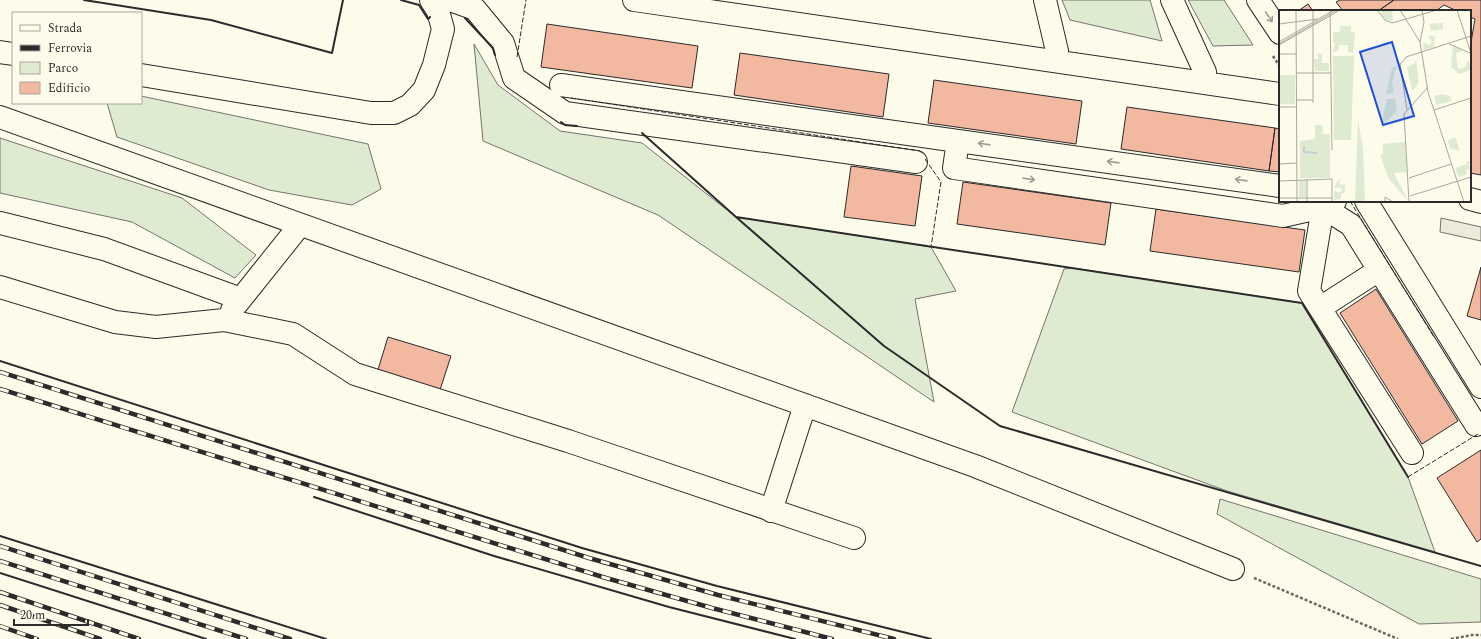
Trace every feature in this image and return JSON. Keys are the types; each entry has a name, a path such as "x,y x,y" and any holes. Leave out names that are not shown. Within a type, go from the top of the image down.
{"street":[{"path":"142,75 371,113 394,113 410,105 424,90 434,65 443,29 438,11 431,0"},
{"path":"450,0 475,9 503,43 514,78 565,113 916,162"},
{"path":"634,0 1279,94"},
{"path":"1045,0 1056,51"},
{"path":"1172,0 1206,72"},
{"path":"1258,0 1279,32"},
{"path":"0,52 12,54"},
{"path":"561,85 1279,186"},
{"path":"0,117 975,466 1233,569"},
{"path":"958,140 954,168 1283,216 1324,203"},
{"path":"1471,199 1481,202"},
{"path":"1367,202 1481,387"},
{"path":"1324,203 1351,225 1476,425"},
{"path":"1324,203 1309,291 1412,453"},
{"path":"0,223 104,249 241,299"},
{"path":"224,320 300,225"},
{"path":"1320,308 1379,270"},
{"path":"0,286 115,322 156,326 224,320 293,334 355,374 568,441 854,538"},
{"path":"771,511 804,405"}],"path":[{"path":"1233,569 1398,639"},
{"path":"1451,639 1481,635"}],"green space":[{"path":"1062,0 1150,0 1162,41 1070,20"},
{"path":"1188,0 1224,0 1253,45 1213,46"},
{"path":"474,44 498,85 560,131 642,143 736,217 931,247 956,291 915,299 934,402 658,215 483,141"},
{"path":"142,96 368,144 381,189 352,205 269,190 117,137 107,104 142,104"},
{"path":"0,138 182,198 256,255 235,278 132,222 0,193"},
{"path":"1073,268 1302,303 1408,477 1435,552 1227,491 1012,412 1064,269"},
{"path":"1220,499 1481,579 1481,622 1419,624 1217,514"}],"shaded area":[{"path":"1441,218 1481,227 1481,241 1440,232"}],"building":[{"path":"1340,0 1394,0 1379,10 1342,10 1336,2"},
{"path":"1394,0 1481,0 1481,175 1471,173 1471,42 1475,19 1471,17 1471,10 1455,10 1444,5 1437,10 1379,10"},
{"path":"1308,4 1312,10 1299,10"},
{"path":"547,24 698,46 692,88 541,67"},
{"path":"740,53 889,74 883,117 734,95"},
{"path":"934,80 1082,101 1076,144 928,123"},
{"path":"1127,107 1275,128 1269,171 1121,149"},
{"path":"1275,128 1279,129 1279,172 1269,171"},
{"path":"851,166 922,176 915,226 844,217"},
{"path":"963,182 1111,203 1105,245 957,224"},
{"path":"1156,209 1305,230 1299,272 1150,251"},
{"path":"1481,267 1481,320 1467,316"},
{"path":"1376,289 1458,421 1422,444 1340,313"},
{"path":"388,337 451,356 439,393 377,373"},
{"path":"1481,450 1481,539 1477,542 1437,478"}],"railway":[{"path":"0,372 589,558 718,595 894,639"},
{"path":"0,389 606,578 712,608 832,639"},
{"path":"0,546 290,639"},
{"path":"0,561 246,639"},
{"path":"0,592 139,639"},
{"path":"0,605 100,639"},
{"path":"0,626 37,639"}],"fence":[{"path":"517,57 526,0"},
{"path":"571,98 920,151 922,154"},
{"path":"925,159 941,182 931,247"},
{"path":"1351,202 1434,337"},
{"path":"1408,477 1478,434"}],"wall":[{"path":"84,0 211,20 332,53 343,0"},
{"path":"401,0 419,5 428,19 430,17"},
{"path":"465,18 493,48 495,55"},
{"path":"561,122 565,125 577,126"},
{"path":"642,133 736,217 1302,303 1408,477"},
{"path":"736,217 884,346 1000,426 1481,566"},
{"path":"0,361 582,548 717,586 931,639"},
{"path":"314,497 494,556 669,607 795,639"},
{"path":"0,536 326,639"},
{"path":"0,573 206,639"}]}
